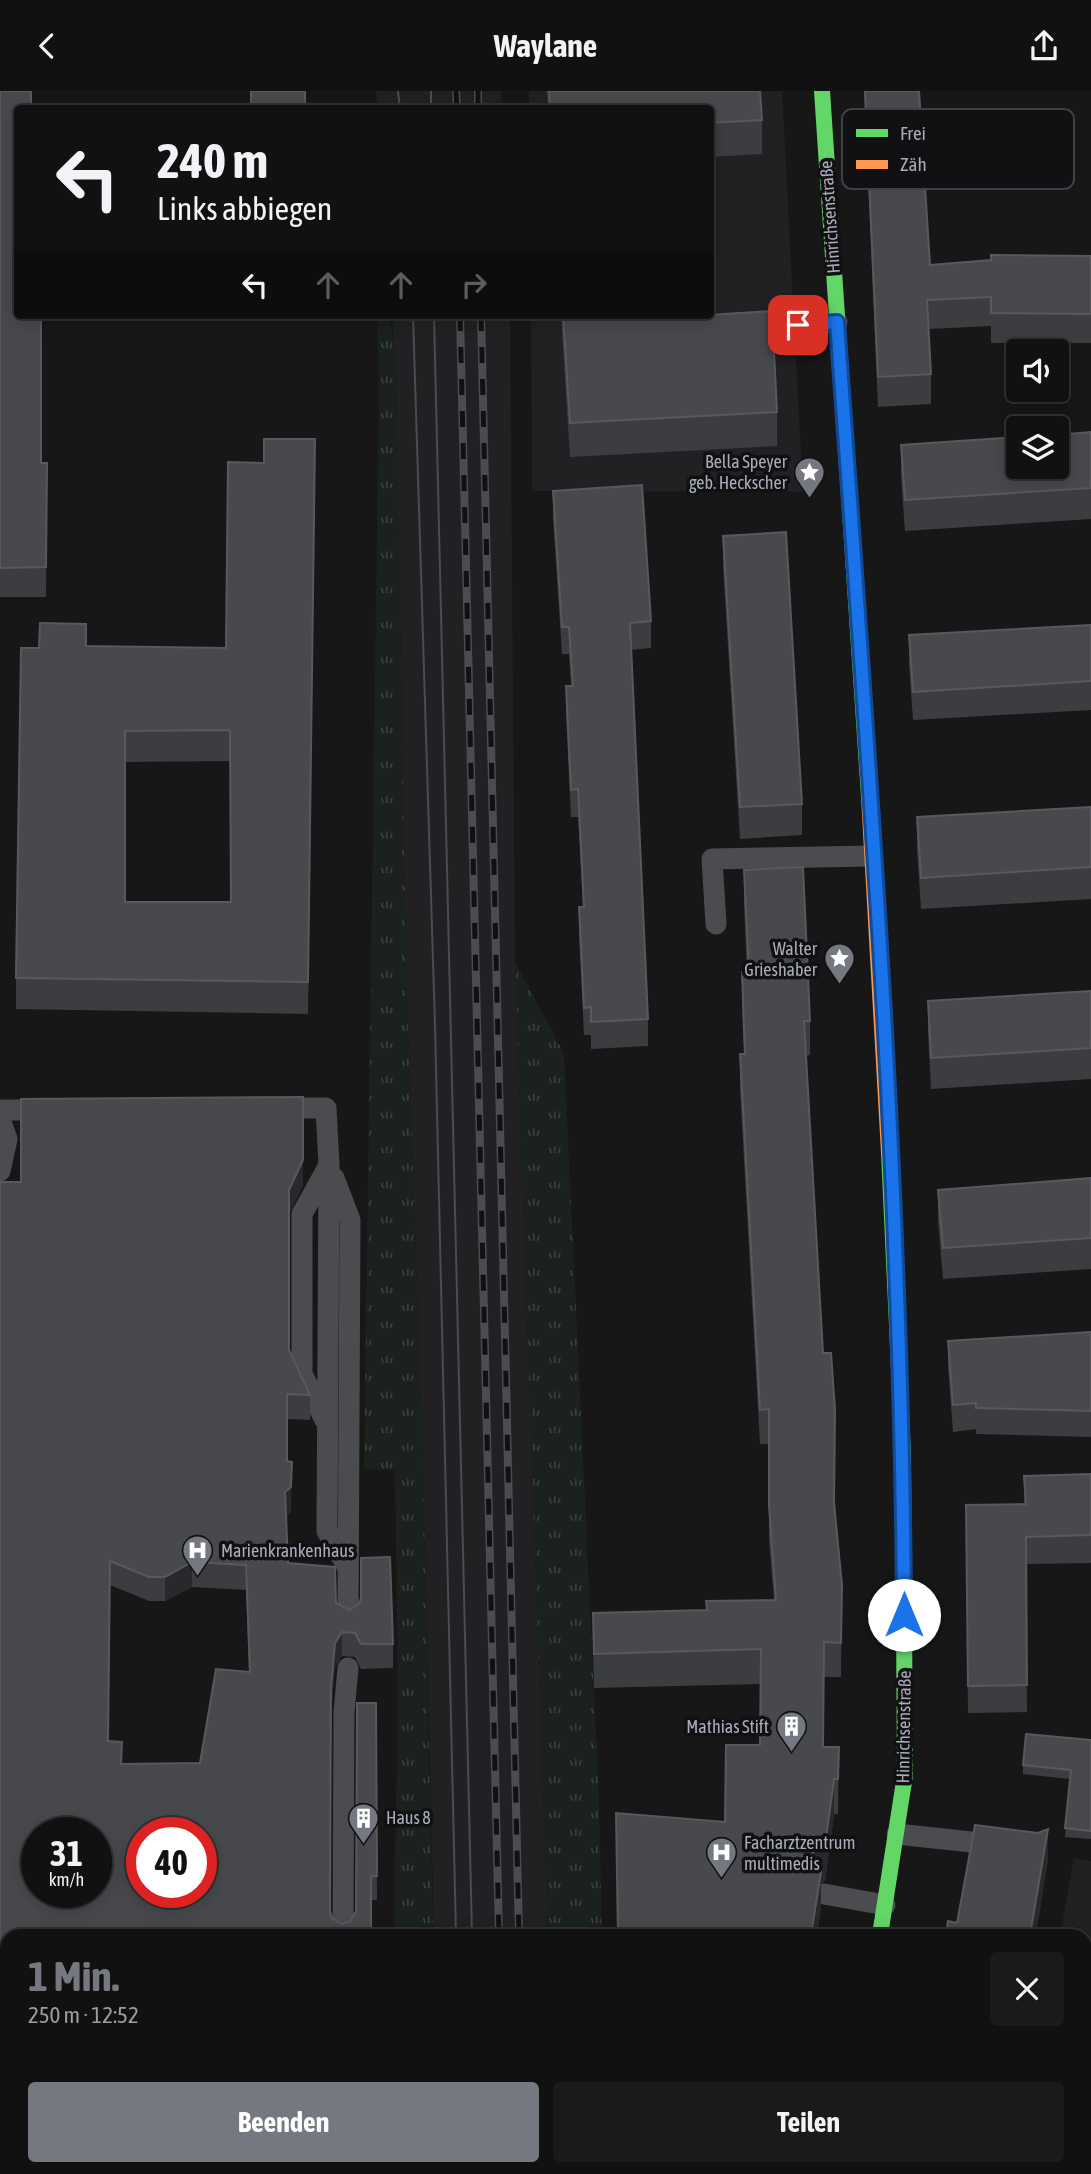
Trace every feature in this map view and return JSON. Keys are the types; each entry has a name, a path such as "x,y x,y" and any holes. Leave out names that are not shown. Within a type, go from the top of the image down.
{"street":[{"name":"Hinrichsenstraße","path":"822,91 873,856 903,1455 905,1775 881,1929"}],"lane":[{"path":"720,330 837,322"},
{"path":"716,924 712,859 873,856"},
{"path":"258,1108 326,1108 329,1165 350,1220 348,1621"},
{"path":"0,1110 68,1109"},
{"path":"0,1119 7,1139 0,1171"},
{"path":"329,1165 302,1214 302,1374 327,1425 327,1531 348,1569"},
{"path":"343,1929 344,1712 348,1668"},
{"path":"897,1834 1017,1848"},
{"path":"824,1894 885,1905"}],"shaded area":[{"path":"376,91 501,91 502,105 377,105"},
{"path":"529,91 782,91 803,492 532,491 531,319 714,319 714,105 529,105"},
{"path":"392,319 510,319 515,962 548,1929 434,1929 423,1465 406,969 396,371"},
{"path":"1074,1858 1091,1861 1091,1929 1061,1929"}],"green space":[{"path":"377,319 390,319 396,371 406,969 423,1465 433,1929 394,1929 398,1686 395,1470 364,1469 379,392"},
{"path":"515,962 564,1053 599,1801 602,1929 548,1929"}],"building":[{"path":"0,91 31,91 31,105 14,105 14,319 41,319 41,463 47,463 46,567 0,568"},
{"path":"251,91 305,91 305,105 251,105"},
{"path":"549,91 760,91 762,120 714,123 714,105 550,105"},
{"path":"865,91 919,91 920,109 866,109"},
{"path":"869,189 925,189 930,265 991,260 991,255 1091,256 1091,314 991,313 991,297 927,300 931,374 878,377"},
{"path":"772,311 777,412 570,423 563,319 714,319 714,315"},
{"path":"1091,432 1091,488 905,500 901,445 1006,438 1006,479 1069,479 1069,434"},
{"path":"264,439 315,439 308,982 16,978 21,648 39,648 40,623 86,624 86,646 226,648 228,462 264,463","holes":["230,730 231,902 125,902 125,731"]},
{"path":"642,485 651,621 630,623 648,1019 591,1022 591,1007 584,1008 579,907 584,907 578,789 571,790 566,686 573,686 569,627 562,627 553,491"},
{"path":"786,532 802,804 740,807 723,536"},
{"path":"1091,625 1091,681 913,692 909,635"},
{"path":"1091,807 1091,867 921,878 917,817"},
{"path":"803,867 810,1021 804,1021 823,1353 831,1353 835,1410 834,1504 842,1585 841,1643 824,1642 823,1747 839,1747 838,1779 834,1779 825,1846 814,1850 811,1858 815,1869 821,1872 812,1929 618,1929 616,1813 725,1822 726,1745 760,1745 761,1649 594,1654 593,1613 707,1610 706,1601 776,1600 769,1506 769,1409 760,1410 740,1054 745,1054 742,972 749,972 744,870"},
{"path":"1091,991 1091,1048 931,1058 928,1001"},
{"name":"Marienkrankenhaus","path":"303,1097 303,1160 289,1190 289,1350 310,1395 287,1394 287,1461 292,1462 291,1487 285,1492 288,1563 335,1567 336,1603 349,1610 359,1604 361,1598 361,1558 390,1557 393,1644 361,1644 355,1633 342,1632 335,1643 331,1688 330,1911 332,1918 342,1924 350,1922 356,1911 357,1703 376,1703 377,1876 371,1876 371,1929 0,1929 0,1182 21,1182 21,1099","holes":["110,1561 149,1577 165,1577 192,1562 246,1565 250,1672 216,1669 200,1763 121,1764 122,1742 108,1741"]},
{"path":"1091,1178 1091,1238 943,1248 938,1190"},
{"path":"1091,1332 1091,1411 976,1408 976,1403 953,1405 948,1341"},
{"path":"1091,1474 1091,1535 1026,1537 1027,1685 968,1686 966,1505 1026,1504 1024,1476"},
{"path":"1026,1734 1091,1740 1091,1831 1065,1828 1071,1770 1023,1765"},
{"path":"975,1825 1038,1833 1048,1829 1031,1929 947,1929 948,1921 957,1923"}],"tram line":[{"path":"398,91 400,105"},
{"path":"431,91 431,105"},
{"path":"413,319 435,1025 456,1929"},
{"path":"434,319 472,1929"}],"railway":[{"path":"456,91 457,105"},
{"path":"478,91 478,105"},
{"path":"460,319 499,1929"},
{"path":"481,319 519,1929"}],"traffic: fast":[{"path":"822,91 869,796"},
{"path":"881,1929 905,1775 903,1455 889,1152"}],"traffic: slow":[{"path":"869,796 889,1152"}],"place":[{"name":"Bella Speyer geb. Heckscher","path":"810,499"},
{"name":"Walter Grieshaber","path":"840,986"},
{"name":"Marienkrankenhaus","path":"198,1578"},
{"name":"Mathias Stift","path":"792,1754"},
{"name":"Haus 8","path":"363,1845"},
{"name":"Facharztzentrum multimedis","path":"721,1880"}],"route":[{"path":"798,325 837,322 883,1012 903,1455 904,1615"}]}
